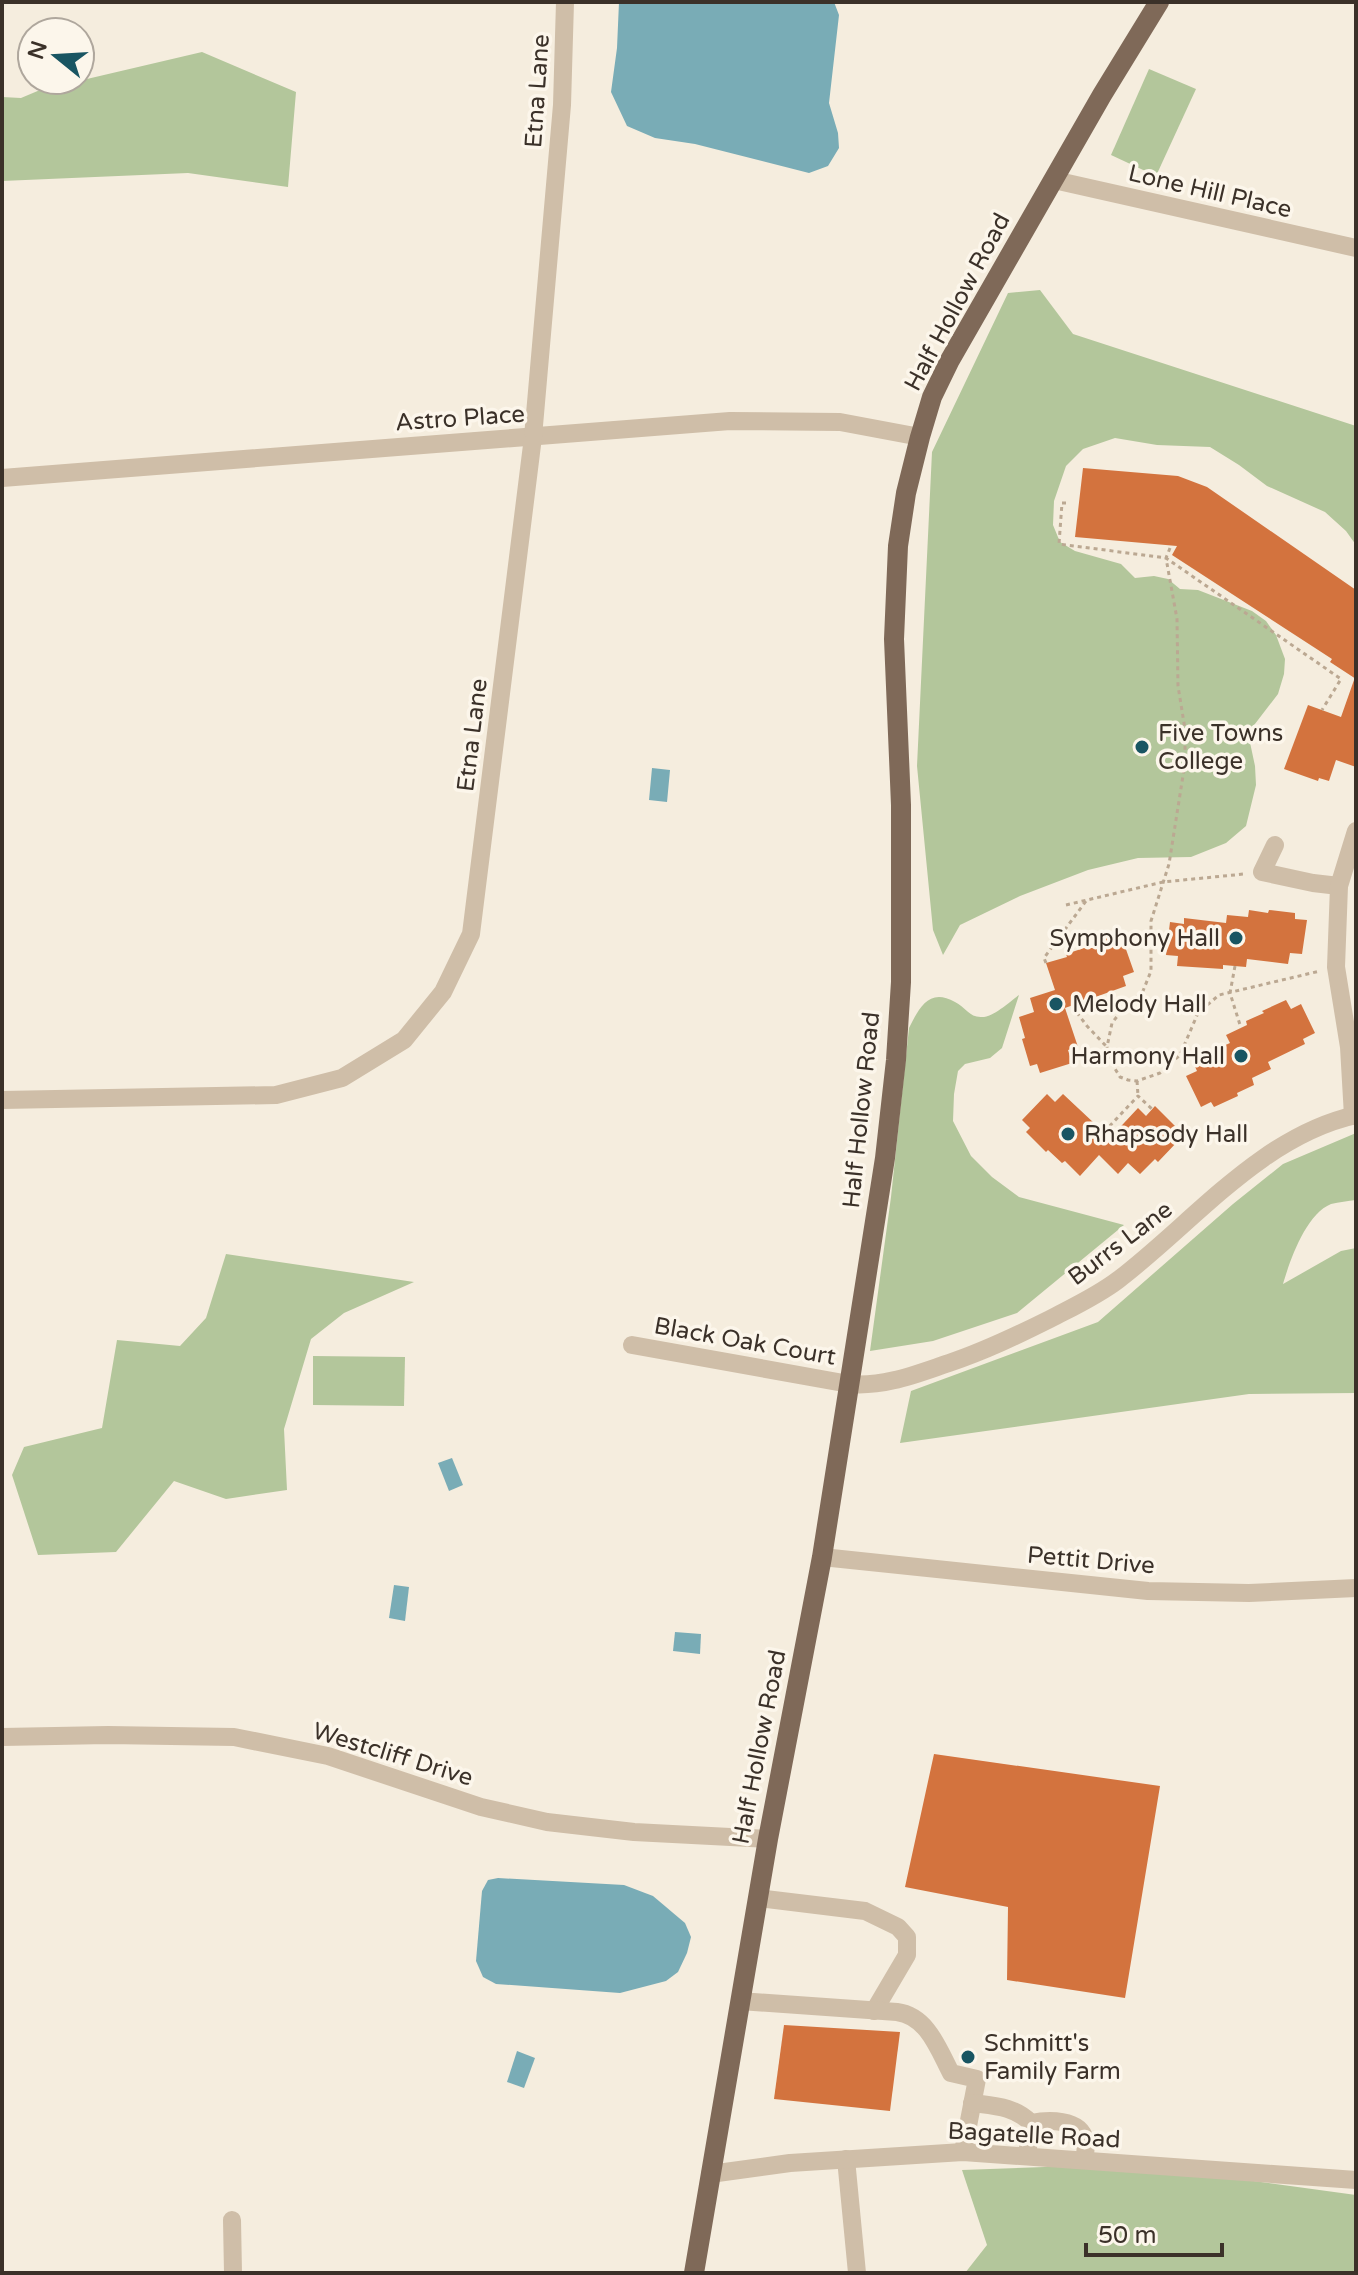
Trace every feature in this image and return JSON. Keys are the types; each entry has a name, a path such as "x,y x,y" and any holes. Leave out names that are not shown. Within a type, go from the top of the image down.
{"main road":[{"name":"Half Hollow Road","path":"694,2273 768,1839 822,1557 885,1158 901,982 901,837 894,639 898,546 906,493 932,397 950,360 1159,2"}],"street":[{"name":"Etna Lane","path":"2,1100 276,1095 342,1078 354,1071 404,1040 443,992 471,934 533,437 562,105 565,2"},
{"name":"Lone Hill Place","path":"1054,180 1356,248"},
{"name":"Astro Place","path":"2,478 730,421 840,422 920,437"},
{"path":"1354,1116 1349,1047 1336,967 1339,886 1356,831"},
{"path":"1275,845 1262,872 1339,886"},
{"name":"Burrs Lane","path":"849,1384 886,1383 992,1348 1077,1306 1116,1281 1273,1151 1321,1126 1354,1116"},
{"name":"Black Oak Court","path":"632,1345 849,1384"},
{"name":"Pettit Drive","path":"822,1557 1148,1591 1249,1593 1356,1588"},
{"name":"Westcliff Drive","path":"2,1737 234,1737 328,1756 481,1807 547,1822 634,1832 768,1839"},
{"path":"758,1898 865,1911 898,1927 907,1937 907,1955 874,2011"},
{"path":"740,2001 907,2013 916,2018 931,2036 951,2073 977,2079 963,2152"},
{"path":"972,2103 1012,2108 1031,2123"},
{"path":"1031,2123 1047,2120 1073,2126 1082,2132 1086,2140 1084,2160"},
{"path":"1027,2156 1031,2123"},
{"name":"Bagatelle Road","path":"710,2174 790,2163 963,2152 1356,2180"},
{"path":"846,2159 857,2273"},
{"path":"232,2220 233,2273"}],"path":[{"path":"1066,503 1062,503 1059,544 1166,558 1341,679 1322,710"},
{"path":"1170,548 1166,558 1177,619 1178,686 1187,745 1178,809 1163,882 1151,921 1151,971 1143,991 1112,1023 1107,1047 1111,1062 1120,1077 1137,1081 1160,1073 1180,1055 1198,1013 1219,995 1336,967"},
{"path":"1066,905 1163,882 1262,872"},
{"path":"1046,963 1044,958 1087,900"},
{"path":"1235,966 1230,993 1241,1028"},
{"path":"1072,1006 1107,1047"},
{"path":"1137,1081 1138,1096 1152,1109"},
{"path":"1104,1132 1138,1096"}],"green space":[{"path":"202,52 296,92 288,187 188,173 2,181 2,97 96,96 96,77"},
{"path":"1149,69 1196,89 1156,176 1111,155"},
{"path":"1040,290 1073,334 1356,426 1356,545 1325,512 1267,486 1210,447 1157,445 1115,438 1083,449 1066,466 1054,501 1053,525 1060,542 1075,551 1121,564 1135,578 1154,576 1168,579 1180,589 1198,590 1252,611 1266,621 1276,635 1285,659 1284,674 1278,694 1248,733 1256,785 1246,826 1226,843 1191,857 1138,858 1088,870 1020,896 960,925 943,955 933,930 917,766 932,452 1008,293"},
{"path":"1019,995 1002,1048 990,1058 965,1064 958,1071 953,1121 971,1156 1019,1197 1124,1225 1017,1313 933,1341 870,1351 909,1028 921,1007 932,998 946,998 974,1016 982,1017 996,1012"},
{"path":"1356,1133 1356,1200 1331,1204 1314,1217 1300,1239 1283,1284 1341,1251 1356,1248 1356,1393 1249,1394 900,1443 911,1391 1098,1322 1283,1164"},
{"path":"226,1254 414,1282 344,1313 311,1339 284,1429 287,1490 226,1499 174,1481 116,1552 38,1555 12,1475 24,1447 102,1428 117,1340 180,1346 206,1318"},
{"path":"313,1356 405,1357 404,1406 313,1405"},
{"path":"1130,2164 1356,2195 1356,2273 965,2273 987,2245 962,2170"}],"water":[{"path":"619,2 834,2 839,15 829,103 839,148 828,166 809,173 695,144 655,138 627,126 611,92"},
{"path":"652,768 670,770 667,802 649,800"},
{"path":"452,1458 463,1485 449,1491 438,1463"},
{"path":"394,1585 409,1587 405,1621 389,1618"},
{"path":"675,1632 701,1634 700,1654 673,1651"},
{"path":"488,1880 624,1885 653,1896 685,1923 691,1937 687,1953 678,1972 666,1981 620,1993 496,1984 483,1977 476,1961 482,1891"},
{"path":"517,2051 535,2058 524,2088 507,2082"}],"building":[{"name":"Five Towns College","path":"1083,468 1178,476 1207,487 1356,590 1356,679 1330,662 1332,659 1172,555 1177,546 1075,537"},
{"path":"1354,680 1356,767 1336,760 1329,781 1319,778 1318,781 1284,769 1308,705 1341,717"},
{"name":"Symphony Hall","path":"1249,910 1295,913 1295,919 1307,920 1302,954 1290,953 1288,964 1247,959 1246,967 1223,965 1223,969 1177,966 1178,956 1166,955 1170,922 1184,924 1184,918 1226,923 1227,915 1248,917"},
{"name":"Melody Hall","path":"1110,936 1111,941 1122,938 1134,972 1123,976 1126,986 1065,1008 1078,1047 1068,1050 1072,1063 1040,1073 1037,1064 1030,1066 1019,1017 1034,1012 1030,998 1055,990 1046,963 1067,957 1066,954 1084,948 1083,945"},
{"name":"Harmony Hall","path":"1286,1000 1291,1009 1301,1004 1315,1033 1303,1039 1305,1044 1268,1062 1271,1069 1252,1078 1254,1085 1237,1093 1238,1096 1214,1107 1211,1102 1201,1107 1186,1076 1197,1071 1192,1060 1230,1043 1226,1035 1247,1025 1246,1021 1264,1013 1262,1011"},
{"name":"Rhapsody Hall","path":"1047,1094 1055,1102 1063,1094 1110,1138 1138,1108 1146,1116 1155,1106 1179,1130 1173,1136 1178,1141 1158,1162 1155,1159 1140,1174 1128,1163 1118,1174 1099,1155 1080,1176 1065,1161 1062,1163 1048,1150 1046,1152 1026,1132 1030,1128 1022,1120"},
{"path":"934,1754 1160,1786 1125,1998 1007,1980 1008,1907 905,1887"},
{"path":"784,2025 900,2032 890,2111 774,2099"}],"place":[{"name":"Five Towns College","path":"1142,747"},
{"name":"Symphony Hall","path":"1236,938"},
{"name":"Melody Hall","path":"1056,1004"},
{"name":"Harmony Hall","path":"1241,1056"},
{"name":"Rhapsody Hall","path":"1068,1134"},
{"name":"Schmitt's Family Farm","path":"968,2057"}]}
